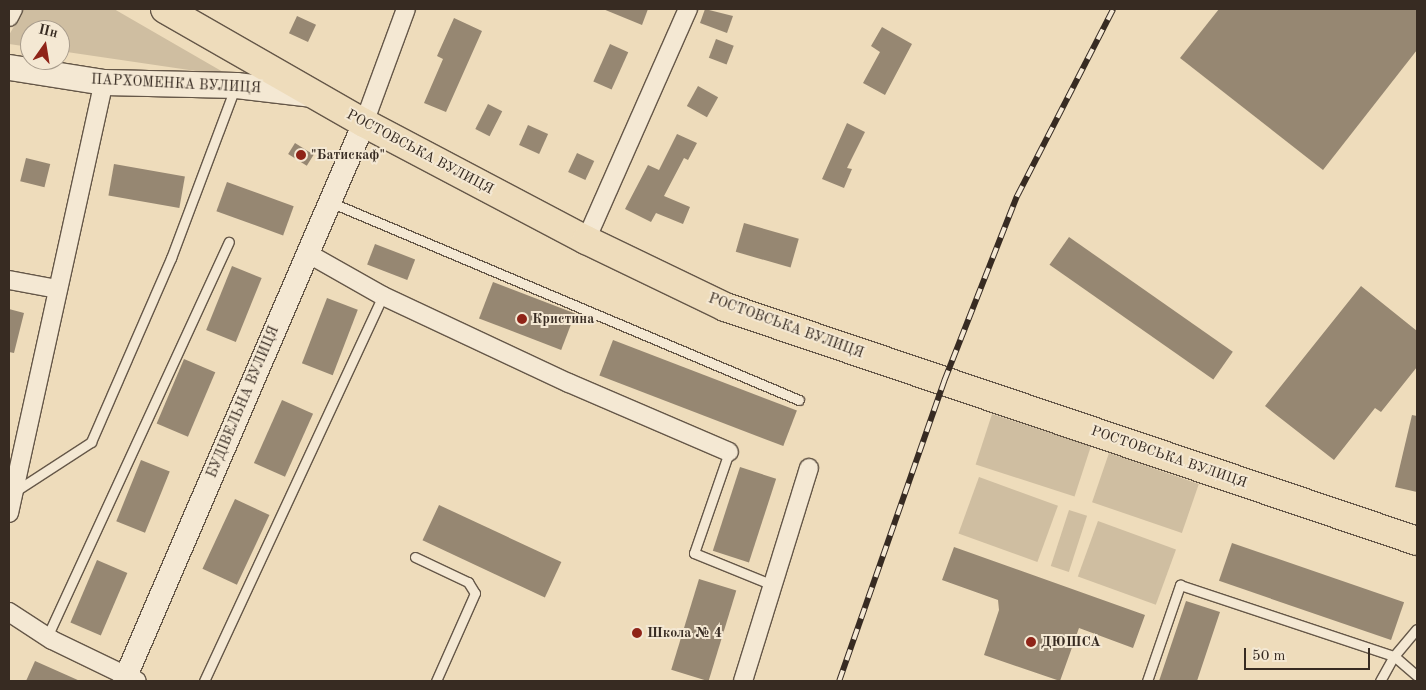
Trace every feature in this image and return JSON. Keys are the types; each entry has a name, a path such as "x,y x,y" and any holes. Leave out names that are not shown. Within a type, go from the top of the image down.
{"highway":[{"name":"РОСТОВСЬКА ВУЛИЦЯ","path":"166,9 364,123 586,240 725,307 1417,541"}],"main road":[{"name":"ПАРХОМЕНКА ВУЛИЦЯ","path":"9,68 104,82 236,85 314,95"}],"street":[{"path":"9,17 13,9"},
{"path":"364,123 406,9"},
{"path":"586,240 688,9"},
{"path":"9,513 104,82"},
{"name":"БУДІВЕЛЬНА ВУЛИЦЯ","path":"129,679 306,253 364,123"},
{"path":"306,253 383,296 569,384 729,452"},
{"path":"9,280 57,289"},
{"path":"743,681 809,468"},
{"path":"9,612 47,636 129,679"}],"lane":[{"path":"13,493 91,442 171,258 236,85"},
{"path":"330,202 799,400"},
{"path":"47,636 229,242"},
{"path":"204,681 383,296"},
{"path":"729,452 694,553 773,585"},
{"path":"415,557 468,582 475,593 436,681"},
{"path":"1148,681 1180,584 1394,656 1417,676"},
{"path":"1380,681 1394,656 1417,629"}],"shaded area":[{"path":"24,9 114,9 230,76 70,52 70,20 20,20 20,46 9,44 9,35"},
{"path":"992,414 1091,446 1075,497 976,464"},
{"path":"1109,453 1199,484 1182,533 1092,502"},
{"path":"979,477 1058,506 1037,562 958,533"},
{"path":"1069,510 1087,516 1069,572 1051,566"},
{"path":"1098,521 1176,549 1156,605 1078,576"}],"building":[{"path":"603,9 648,9 642,25"},
{"path":"705,9 733,16 727,33 700,23"},
{"path":"1219,9 1417,9 1417,50 1323,170 1180,58"},
{"path":"297,16 316,25 308,42 289,33"},
{"path":"454,18 482,31 446,112 424,103 443,59 437,56"},
{"path":"882,27 912,44 885,95 863,83 880,52 871,46"},
{"path":"716,39 734,46 727,64 709,58"},
{"path":"610,44 628,52 612,90 593,81"},
{"path":"698,86 718,97 707,117 687,106"},
{"path":"488,104 502,111 490,136 475,129"},
{"path":"847,123 865,132 847,168 852,169 844,188 822,179"},
{"path":"528,125 548,134 539,154 519,145"},
{"path":"677,134 697,143 688,160 684,158 664,196 690,207 683,224 656,213 651,222 625,209 648,165 659,170"},
{"name":"\"Батискаф\"","path":"295,143 314,155 307,166 288,154"},
{"path":"577,153 594,161 585,180 568,172"},
{"path":"26,158 50,164 44,187 20,181"},
{"path":"114,164 185,177 179,208 108,196"},
{"path":"227,182 294,206 283,235 216,211"},
{"path":"744,223 799,239 791,268 736,252"},
{"path":"1069,237 1233,352 1213,380 1049,265"},
{"path":"375,244 415,259 407,280 367,265"},
{"path":"232,266 262,278 236,342 206,330"},
{"path":"493,282 575,314 561,350 479,318"},
{"path":"1361,286 1417,331 1417,367 1381,412 1375,408 1334,460 1265,406"},
{"path":"327,298 358,310 333,375 302,363"},
{"path":"9,309 24,313 14,353 9,352"},
{"path":"613,340 797,411 783,446 599,375"},
{"path":"184,359 215,372 188,437 157,423"},
{"path":"282,400 313,414 285,477 254,463"},
{"path":"1412,415 1417,416 1417,492 1395,487"},
{"path":"141,460 170,472 145,533 116,521"},
{"path":"740,467 776,479 749,562 713,551"},
{"path":"235,499 269,515 237,585 202,569"},
{"path":"439,505 561,562 545,597 423,540"},
{"path":"1232,543 1404,602 1391,640 1219,581"},
{"path":"954,547 1145,615 1133,648 1079,628 1060,681 984,655 999,610 998,600 942,580"},
{"path":"97,560 127,573 101,635 70,623"},
{"path":"699,579 736,590 709,681 671,670"},
{"path":"1186,601 1220,612 1197,681 1159,681"},
{"path":"35,661 80,681 26,681"}],"railway":[{"path":"839,681 944,381 1017,196 1113,9"}],"place":[{"name":"\"Батискаф\"","path":"301,155"},
{"name":"Кристина","path":"522,319"},
{"name":"Школа № 4","path":"637,633"},
{"name":"ДЮШСА","path":"1031,642"}]}
